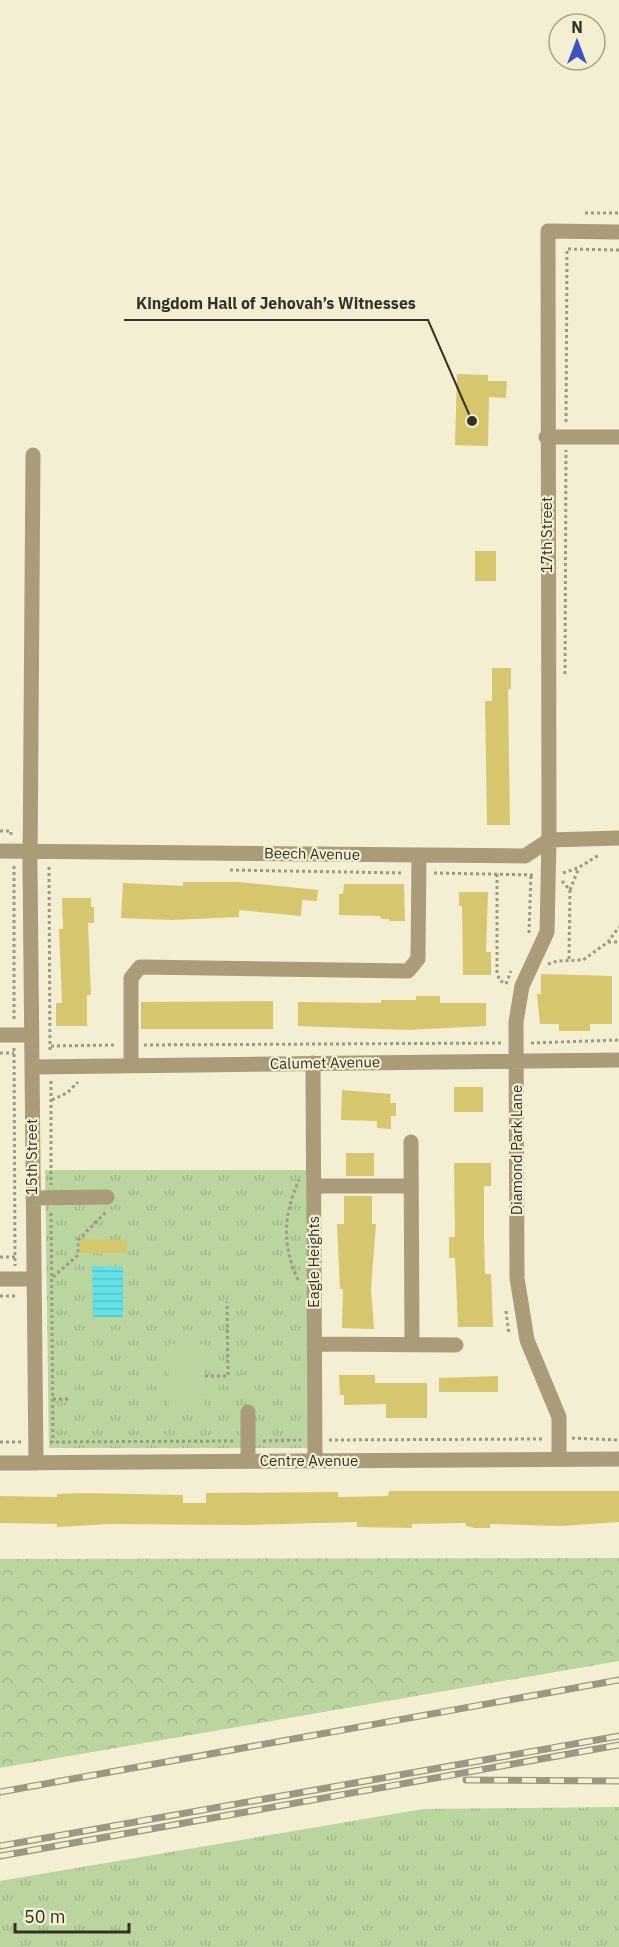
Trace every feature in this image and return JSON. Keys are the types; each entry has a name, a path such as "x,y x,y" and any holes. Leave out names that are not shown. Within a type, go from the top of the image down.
{"street":[{"name":"17th Street","path":"549,840 546,437 548,231 619,232"},
{"path":"546,437 619,437"},
{"name":"15th Street","path":"33,455 30,851 36,1463"},
{"path":"549,840 619,838"},
{"name":"Beech Avenue","path":"0,851 525,856 549,840"},
{"name":"Diamond Park Lane","path":"549,840 547,933 522,986 516,1022 523,1043 516,1060 517,1278 527,1340 559,1417 559,1459"},
{"path":"131,1065 131,978 140,967 408,971 418,958 419,855"},
{"path":"0,1035 31,1035"},
{"name":"Calumet Avenue","path":"32,1067 619,1060"},
{"name":"Eagle Heights","path":"313,1063 315,1461"},
{"path":"411,1142 412,1344"},
{"path":"314,1186 411,1186"},
{"path":"33,1198 107,1204"},
{"path":"0,1279 33,1279"},
{"path":"314,1344 456,1345"},
{"path":"248,1412 248,1461"},
{"name":"Centre Avenue","path":"0,1463 619,1459"}],"path":[{"path":"585,213 619,213"},
{"path":"565,676 567,249 619,250"},
{"path":"570,890 557,875 578,868 599,855 606,854"},
{"path":"49,867 53,1442 559,1438 619,1440"},
{"path":"569,960 570,890 578,868"},
{"path":"228,870 548,875"},
{"path":"497,874 497,973 500,981 506,983"},
{"path":"540,972 547,965 569,960 582,960 608,942 619,927"},
{"path":"608,942 619,942"},
{"path":"523,1043 531,1032"},
{"path":"50,1046 523,1043 619,1040"},
{"path":"0,1053 14,1053"},
{"path":"33,1279 52,1278 78,1255 78,1239 107,1204"},
{"path":"0,1257 15,1257"},
{"path":"0,1296 15,1296"},
{"path":"205,1376 228,1376 227,1302"},
{"path":"53,1399 71,1399"}],"green space":[{"path":"45,1170 306,1170 308,1448 49,1448"},
{"path":"169,1344 205,1344 205,1407 169,1407"},
{"path":"619,1558 619,1661 0,1768 0,1559"},
{"path":"619,1807 619,1947 0,1947 0,1881 423,1809"}],"water":[{"path":"92,1266 123,1267 123,1317 93,1317"}],"building":[{"path":"457,374 488,375 488,381 507,381 506,398 489,397 488,446 455,445"},
{"path":"475,551 496,551 496,581 475,581"},
{"path":"492,668 511,668 511,689 508,689 510,825 487,825 485,701 492,701"},
{"path":"183,882 238,882 318,890 317,901 302,900 301,916 239,910 239,917 172,920 121,918 123,883 183,886"},
{"path":"344,884 404,884 405,921 389,921 389,919 381,919 380,916 339,915 339,894 343,894"},
{"path":"459,892 488,892 486,952 491,952 491,975 463,975 462,906 459,906"},
{"path":"62,898 91,898 91,907 94,907 94,923 88,923 91,995 87,995 87,1026 56,1026 56,1003 62,1003 59,929 63,929"},
{"path":"541,974 612,976 612,1024 590,1024 590,1031 559,1031 559,1024 540,1024 537,994 541,994"},
{"path":"416,996 440,996 440,1003 486,1003 486,1026 406,1030 298,1026 298,1002 381,1003 381,1000 416,1000"},
{"path":"273,1001 273,1029 141,1029 141,1002"},
{"path":"454,1087 483,1087 483,1112 454,1112"},
{"path":"342,1090 391,1094 390,1103 396,1103 396,1116 391,1116 391,1129 377,1128 377,1121 341,1120"},
{"path":"346,1153 374,1153 374,1176 346,1176"},
{"path":"454,1163 491,1163 491,1186 484,1186 484,1237 485,1274 491,1274 493,1327 458,1327 455,1258 449,1258 449,1237 455,1237"},
{"path":"344,1196 372,1196 372,1224 376,1224 371,1289 374,1329 342,1328 343,1289 340,1289 337,1224 344,1224"},
{"path":"80,1239 127,1240 127,1253 80,1253"},
{"path":"339,1375 375,1375 375,1383 427,1383 427,1418 386,1418 386,1404 344,1405 344,1395 340,1395"},
{"path":"498,1376 498,1392 439,1392 439,1378"},
{"path":"389,1491 619,1491 619,1522 561,1526 490,1524 490,1528 475,1528 466,1526 466,1523 412,1524 412,1528 357,1527 357,1522 243,1525 109,1524 57,1527 57,1524 0,1523 0,1496 57,1497 57,1494 86,1493 183,1495 183,1503 206,1503 206,1493 338,1492 338,1497 388,1496"}],"railway":[{"path":"0,1792 619,1680"},
{"path":"0,1846 619,1736"},
{"path":"0,1856 619,1745"},
{"path":"466,1780 619,1781"}],"place":[{"name":"Kingdom Hall of Jehovah’s Witnesses","path":"472,421"}]}
